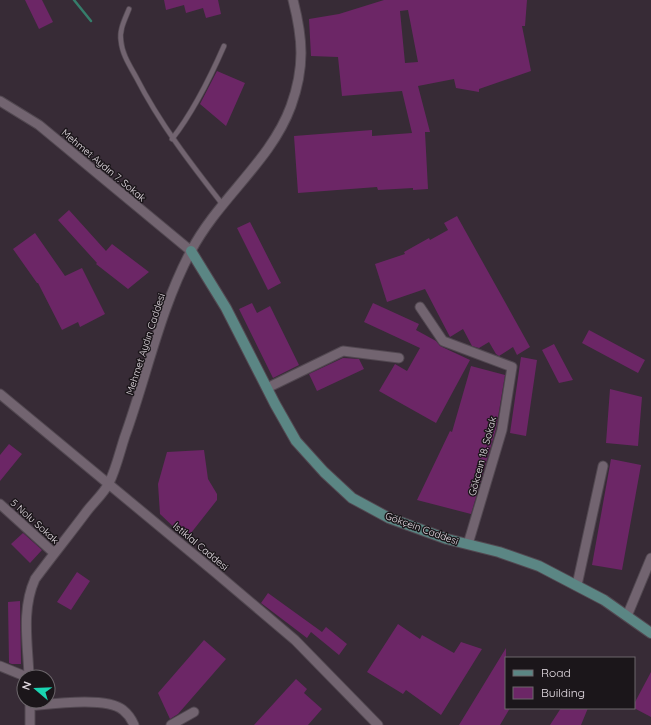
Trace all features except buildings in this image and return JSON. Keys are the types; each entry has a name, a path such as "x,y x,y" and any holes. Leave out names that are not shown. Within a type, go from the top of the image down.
{"street":[{"name":"Mehmet Aydın Caddesi","path":"28,669 26,610 28,593 35,579 109,483 138,400 165,311 191,251 265,151 283,124 291,106 299,78 302,51 299,23 293,0"},
{"name":"Mehmet Aydın 7. Sokak","path":"0,101 39,124 191,251"},
{"name":"Gökçein Caddesi","path":"191,251 226,308 296,441 324,472 352,498 389,518 447,539 499,552 539,566 578,585 604,600 651,633"},
{"name":"Gökceın 18. Sokak","path":"420,307 442,341 512,367 502,430 468,544"},
{"path":"267,388 343,351 399,358"},
{"name":"Istiklal Caddesi","path":"0,394 109,483 295,640 378,725"},
{"path":"578,585 603,466"},
{"name":"5 Nolu Sokak","path":"0,504 54,554"},
{"path":"627,616 651,558"},
{"path":"0,666 16,672"},
{"path":"56,703 96,702 117,706 123,710 134,725"},
{"path":"30,709 30,725"},
{"path":"171,725 194,712"}],"lane":[{"path":"129,9 121,32 122,47 152,107 172,139 223,206"},
{"path":"172,139 182,126 209,80 224,46"}],"waterway":[{"path":"74,0 91,21"}]}
